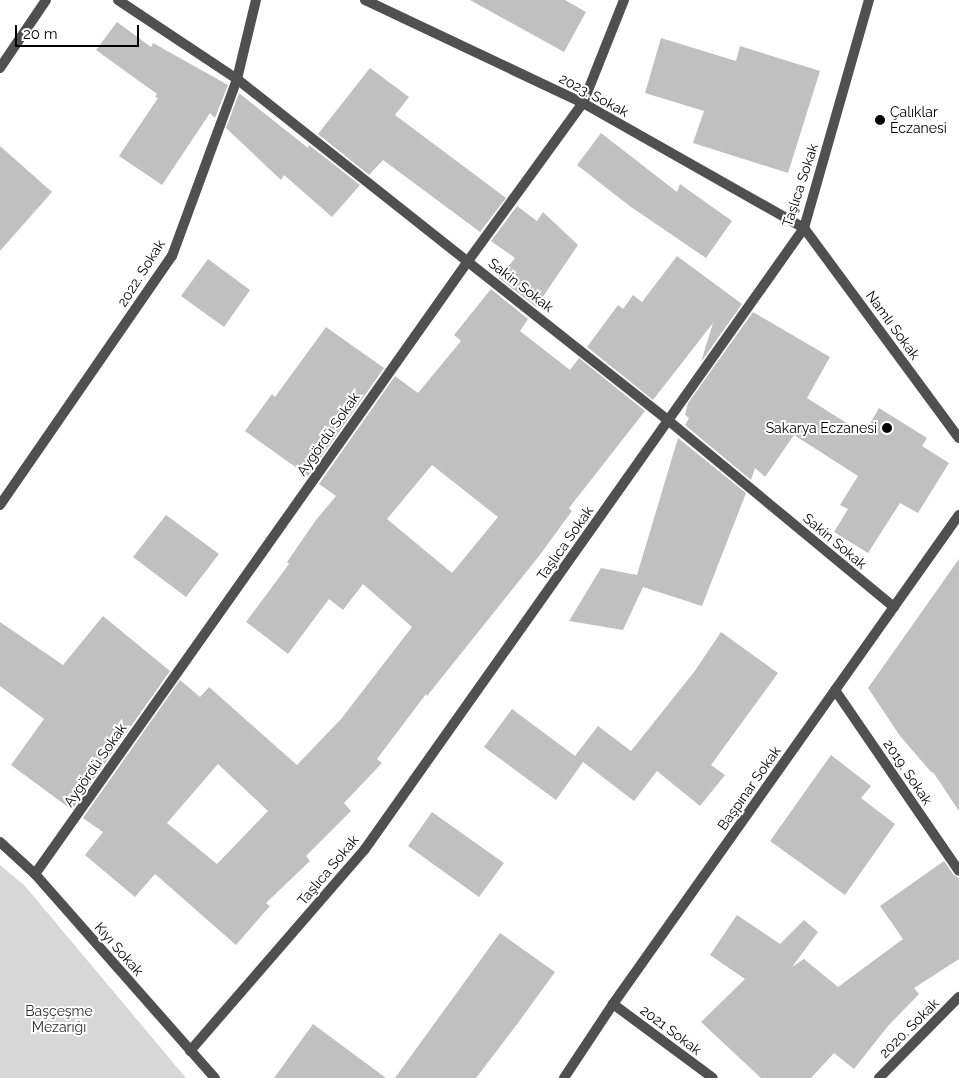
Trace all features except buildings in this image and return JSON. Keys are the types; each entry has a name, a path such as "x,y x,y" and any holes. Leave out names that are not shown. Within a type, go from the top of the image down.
{"street":[{"path":"0,68 46,0"},
{"name":"Sakin Sokak","path":"118,0 237,79 669,421 894,607"},
{"name":"2022. Sokak","path":"0,505 172,256 237,79 256,0"},
{"name":"2023. Sokak","path":"365,0 583,103 804,228"},
{"name":"Aygördü Sokak","path":"35,874 468,261 583,103 624,0"},
{"name":"Taşlıca Sokak","path":"190,1051 365,849 804,228 869,0"},
{"name":"Namlı Sokak","path":"804,228 959,438"},
{"name":"Başpınar Sokak","path":"564,1078 613,1004 959,515"},
{"name":"2019. Sokak","path":"835,690 959,871"},
{"name":"Kıyı Sokak","path":"0,842 35,874 215,1078"},
{"name":"2020. Sokak","path":"880,1078 959,998"},
{"name":"2021 Sokak","path":"613,1004 713,1078"}],"green space":[{"name":"Başçeşme Mezarığı","path":"0,865 25,886 186,1078 0,1078"}],"place":[{"name":"Çalıklar Eczanesi","path":"880,120"},
{"name":"Sakarya Eczanesi","path":"887,428"}]}
